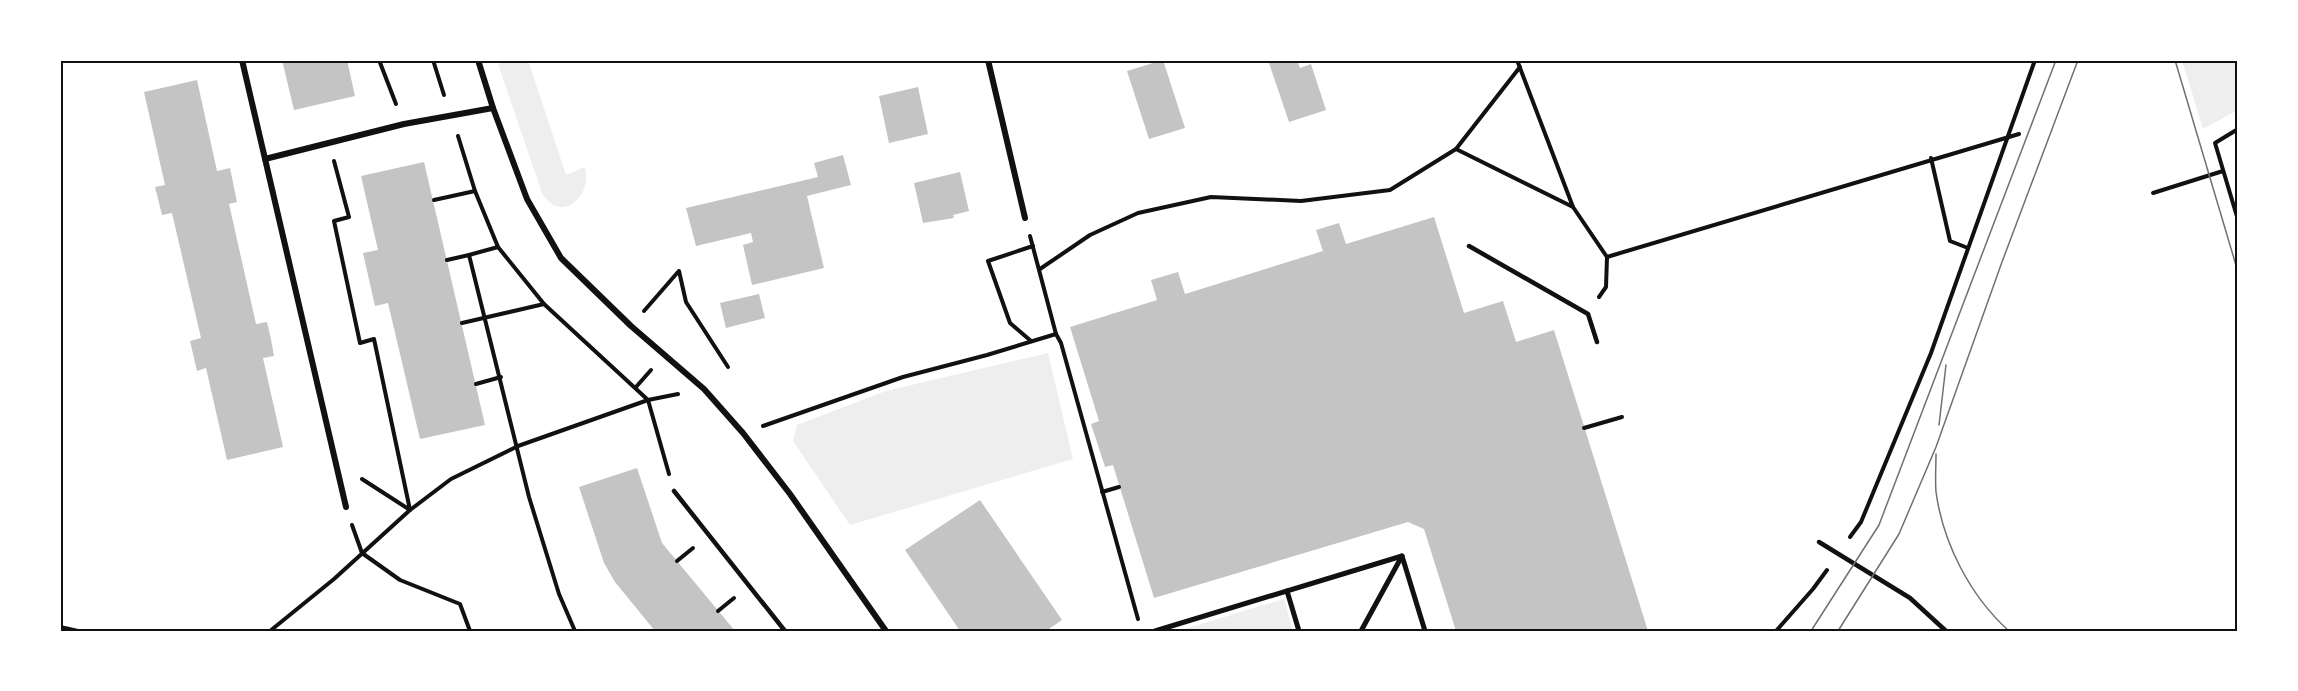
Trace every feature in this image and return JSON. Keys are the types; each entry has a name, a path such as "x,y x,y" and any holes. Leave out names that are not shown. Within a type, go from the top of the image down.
{"street":[{"path":"242,60 346,507"},
{"path":"478,60 527,199 561,258 631,326 704,389 743,433 790,494 886,631"},
{"path":"988,60 1025,218"},
{"path":"265,159 404,124 494,108"},
{"path":"1155,631 1402,556"},
{"path":"1361,631 1402,556"},
{"path":"1402,556 1425,631"},
{"path":"1287,591 1299,631"}],"lane":[{"path":"1469,246 1588,314 1597,342"},
{"path":"674,491 785,631"},
{"path":"1818,542 1910,598 1946,631"}],"path":[{"path":"379,60 404,124"},
{"path":"433,60 475,190 498,247 544,304 648,400 674,491"},
{"path":"1517,60 1573,207 1607,257 1606,287 1588,314"},
{"path":"1776,631 1814,589 1861,522 1931,353 2035,60"},
{"path":"1040,269 1089,235 1138,213 1211,197 1301,201 1390,190 1456,149 1520,67"},
{"path":"2238,129 2216,143 2238,220"},
{"path":"1607,257 1931,158 2019,134"},
{"path":"330,143 349,218 334,221 360,342 374,339 410,510"},
{"path":"1456,149 1573,207"},
{"path":"1931,158 1950,241 1968,248"},
{"path":"2153,193 2223,171"},
{"path":"434,200 475,190"},
{"path":"1025,218 1138,620"},
{"path":"1031,342 1010,323 988,261 1033,246"},
{"path":"447,260 498,247"},
{"path":"469,255 529,497 553,573 575,631"},
{"path":"631,326 679,272 686,302 728,367"},
{"path":"462,323 544,304"},
{"path":"743,433 903,376 1056,334"},
{"path":"476,384 501,377"},
{"path":"270,631 334,579 410,510 451,479 518,446 648,400 704,389"},
{"path":"1584,428 1622,417"},
{"path":"365,481 410,510"},
{"path":"1102,492 1119,487"},
{"path":"346,507 362,553 400,580 460,604 470,631"},
{"path":"60,627 78,631"}],"shaded area":[{"path":"511,60 528,60 566,175 585,167 584,188 574,203 558,207 542,193 498,64"},
{"path":"2182,60 2238,60 2238,110 2203,129"},
{"path":"1048,353 1073,459 850,525 793,441 797,425 886,391"},
{"path":"1284,599 1293,631 1178,631"}],"building":[{"path":"282,60 347,60 355,96 294,110"},
{"path":"1163,60 1185,128 1149,139 1127,71"},
{"path":"1268,60 1297,60 1300,68 1311,64 1326,110 1289,122"},
{"path":"197,80 217,171 230,168 237,202 229,204 256,324 267,322 271,339 274,356 263,358 283,447 227,460 206,368 197,371 190,341 201,338 172,213 162,215 155,187 165,185 144,92"},
{"path":"918,87 928,134 889,143 879,96"},
{"path":"843,155 851,185 807,196 824,268 752,285 743,245 753,242 751,233 696,246 686,208 818,177 814,163"},
{"path":"424,162 485,425 420,439 388,303 375,306 363,253 378,250 361,176"},
{"path":"960,172 969,211 953,215 954,218 923,223 914,183"},
{"path":"1434,217 1464,313 1503,301 1516,342 1554,330 1648,631 1456,631 1424,529 1408,522 1154,598 1113,465 1105,467 1091,424 1099,421 1070,327 1157,300 1151,280 1178,272 1185,294 1323,251 1316,230 1339,223 1346,244"},
{"path":"759,294 765,318 726,328 720,303"},
{"path":"637,468 662,543 735,631 655,631 615,582 604,563 579,487"},
{"path":"980,500 1062,620 1046,631 960,631 905,550"}],"tram line":[{"path":"1811,631 1879,525 2056,60"},
{"path":"1838,631 1899,534 1936,447 2078,60"},
{"path":"2175,60 2238,272"},
{"path":"1939,425 1946,365"},
{"path":"1936,454 1936,492 1952,549 1982,602 2009,631"}]}
